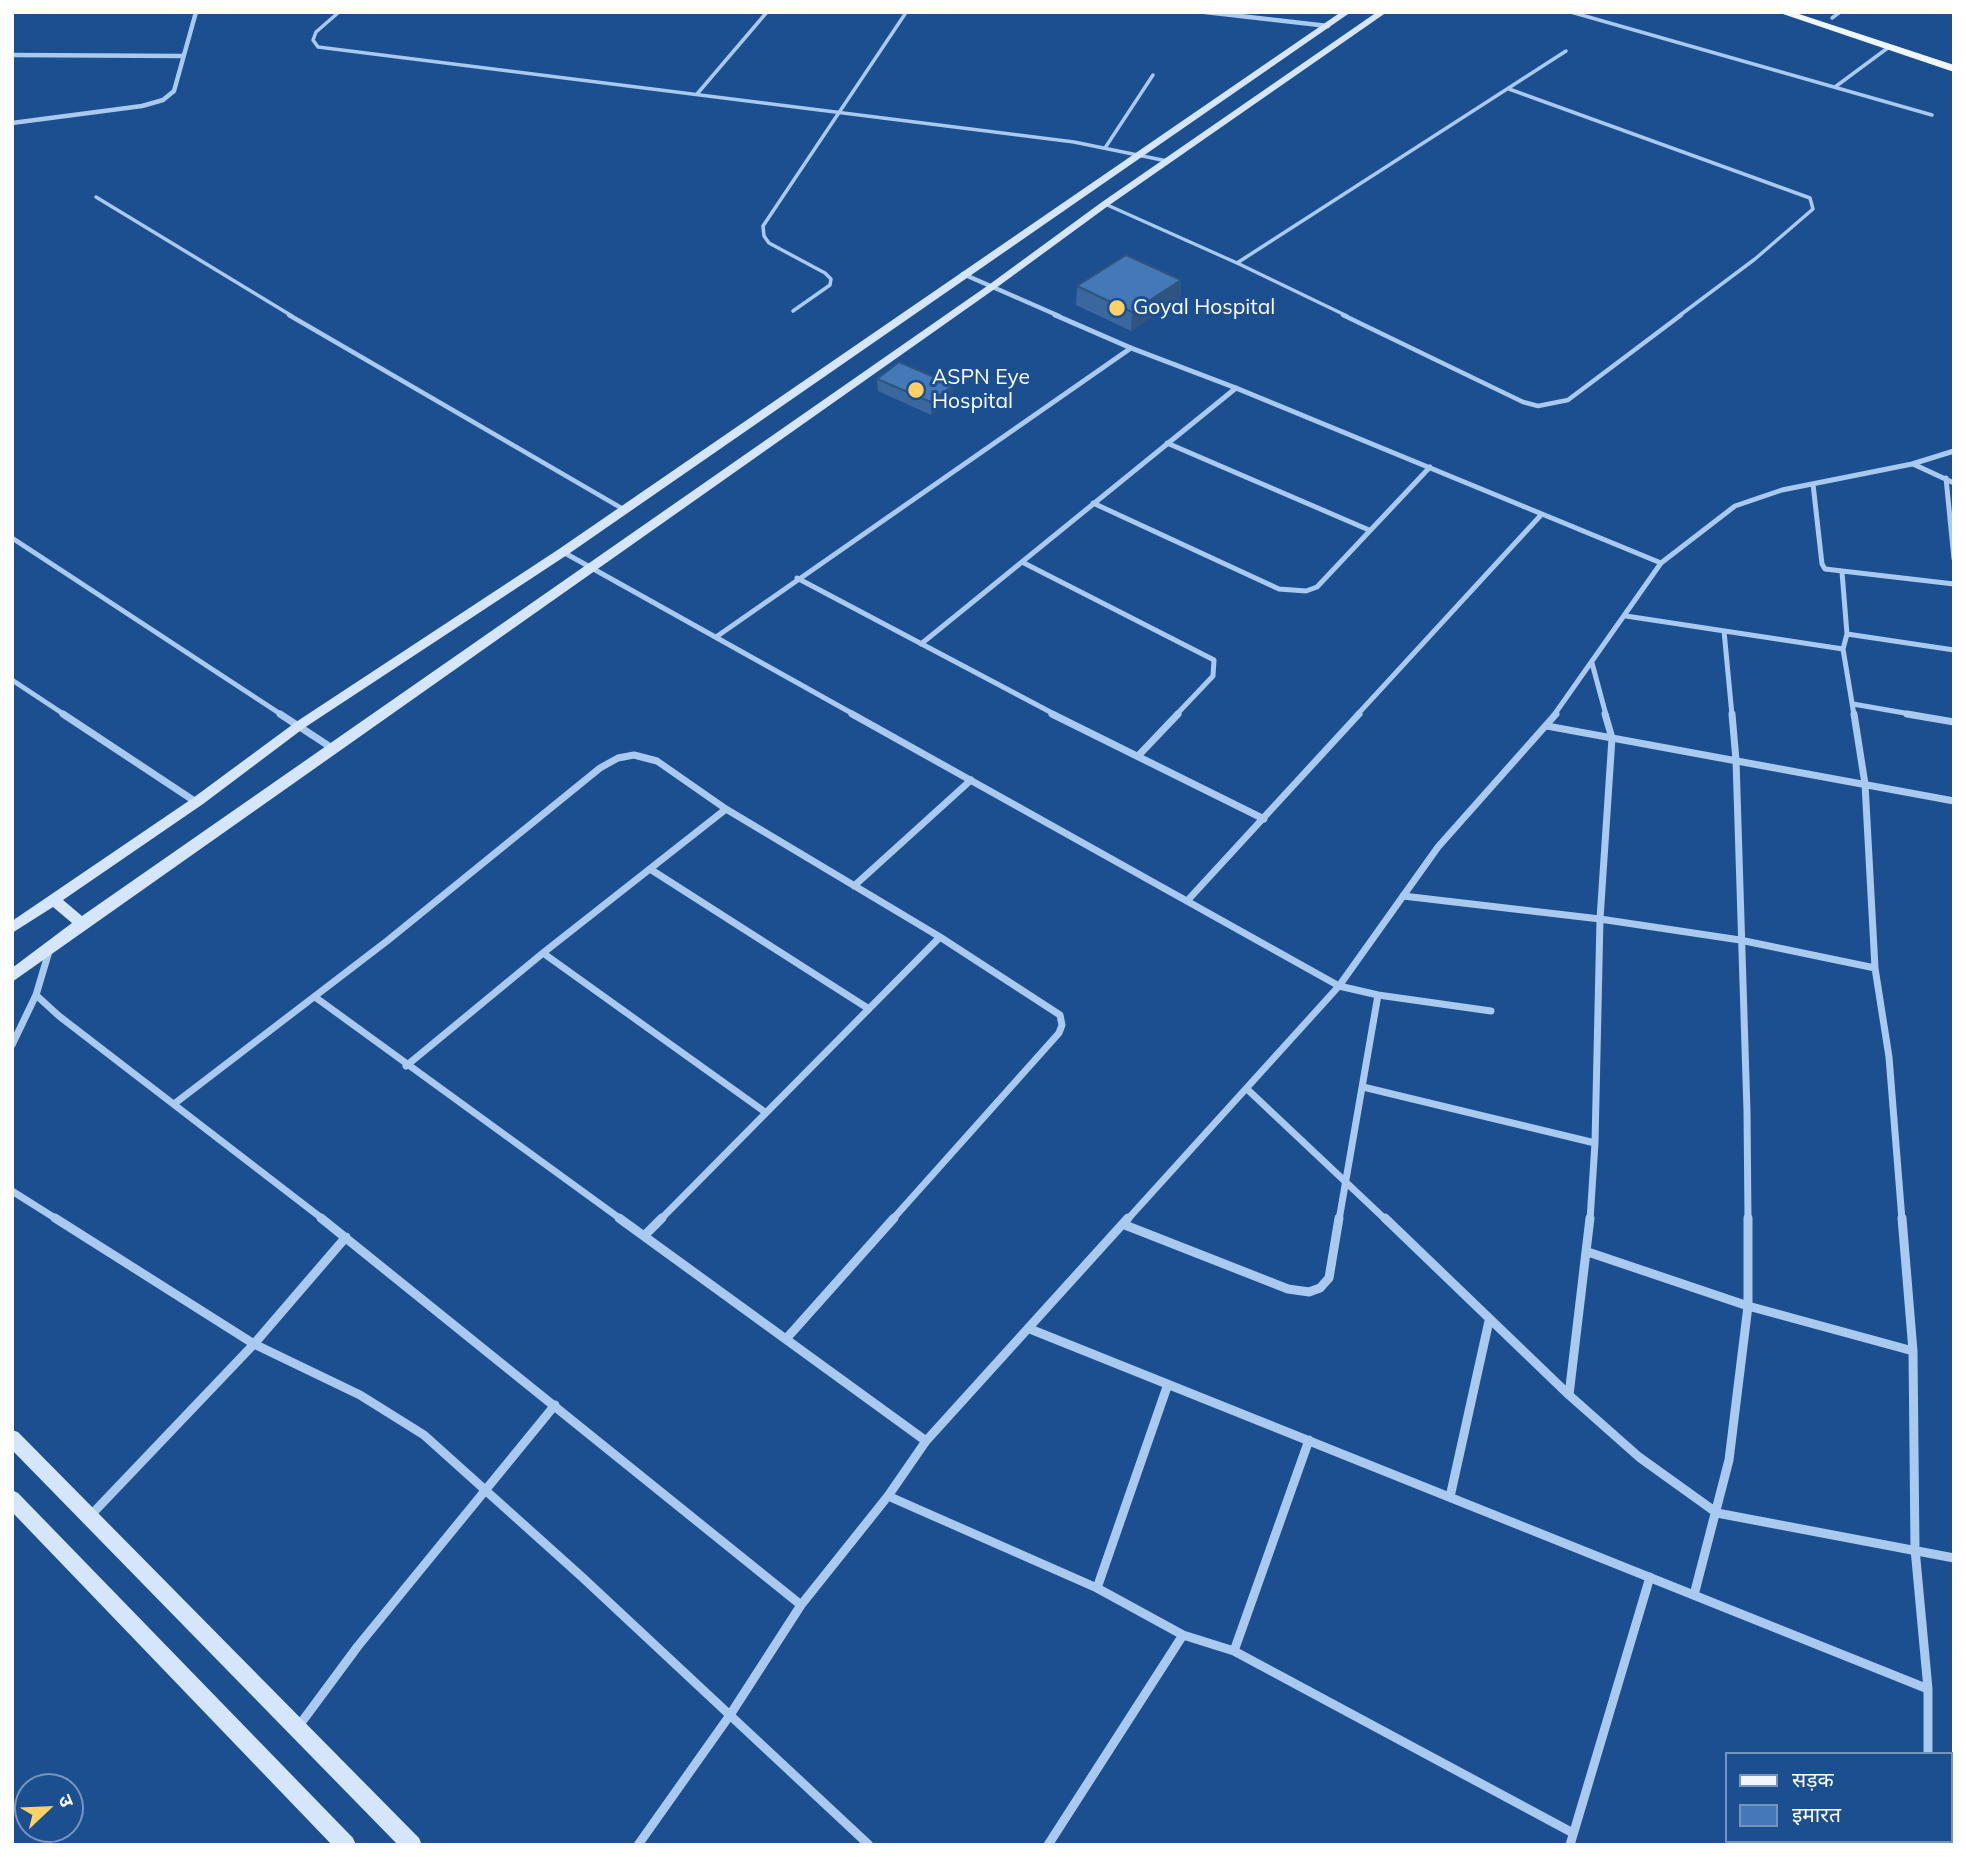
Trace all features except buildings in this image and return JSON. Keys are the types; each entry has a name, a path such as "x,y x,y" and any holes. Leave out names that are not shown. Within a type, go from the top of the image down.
{"main road":[{"path":"12,928 196,802 300,726 563,552 1347,12"},
{"path":"12,976 82,923 993,286 1105,204 1383,12"},
{"path":"1782,12 1889,47 1952,64"},
{"path":"1814,12 1836,15 1952,64"},
{"path":"1266,68 1292,76"},
{"path":"54,900 82,923"},
{"path":"12,1438 412,1845"},
{"path":"12,1499 346,1845"}],"street":[{"path":"12,123 142,106 163,100 174,91 196,12"},
{"path":"1205,12 1328,26"},
{"path":"12,55 182,56"},
{"path":"963,274 1130,348 1236,388 1661,563"},
{"path":"716,637 1130,348"},
{"path":"920,644 1236,388"},
{"path":"1167,443 1370,530"},
{"path":"638,1845 730,1715 802,1605 888,1496 926,1441 1125,1225 1339,986 1438,847 1547,726 1661,563 1735,506 1782,490 1912,464 1954,451"},
{"path":"1912,464 1954,483"},
{"path":"1093,503 1279,589 1296,592 1317,587 1430,467"},
{"path":"1946,478 1954,559"},
{"path":"1813,484 1822,564 1829,571 1954,584"},
{"path":"1187,901 1541,515"},
{"path":"12,537 332,748"},
{"path":"563,552 1339,986 1378,995 1491,1011"},
{"path":"1022,562 1214,660 1213,676 1138,756"},
{"path":"1842,572 1847,634 1843,649 1864,784 1875,968 1889,1057 1913,1352 1915,1549 1928,1689 1928,1752"},
{"path":"797,578 920,644 1264,819"},
{"path":"1626,616 1843,649"},
{"path":"1694,1595 1729,1461 1748,1306 1747,1111 1736,760 1724,631"},
{"path":"1847,634 1954,650"},
{"path":"1569,1395 1588,1252 1595,1143 1600,919 1612,738 1592,663"},
{"path":"12,680 196,802"},
{"path":"1853,704 1954,722"},
{"path":"1547,726 1954,801"},
{"path":"174,1104 315,997 600,768 618,758 634,755 657,761 726,809 940,937 1060,1015 1062,1025 1059,1033 786,1339"},
{"path":"854,886 971,780"},
{"path":"406,1066 542,953 726,809"},
{"path":"650,869 869,1009"},
{"path":"1403,896 1600,919 1741,940 1875,968"},
{"path":"644,1236 940,937"},
{"path":"12,1045 36,995 50,947"},
{"path":"542,953 765,1112"},
{"path":"36,995 59,1016 346,1237 802,1605"},
{"path":"1125,1225 1288,1289 1309,1292 1320,1288 1329,1278 1378,995"},
{"path":"315,997 406,1066 926,1441"},
{"path":"1363,1087 1595,1143"},
{"path":"1247,1089 1345,1178 1489,1321 1569,1395 1639,1457 1717,1513 1954,1558"},
{"path":"12,1191 254,1344 371,1401 424,1435 869,1845"},
{"path":"88,1517 254,1344 346,1237"},
{"path":"1588,1252 1748,1306 1913,1352"},
{"path":"1450,1497 1489,1321"},
{"path":"1030,1329 1928,1689"},
{"path":"1097,1588 1168,1384"},
{"path":"297,1728 358,1646 555,1405"},
{"path":"1234,1651 1309,1440"},
{"path":"888,1496 1097,1588 1183,1635 1234,1651 1573,1833"},
{"path":"1570,1845 1650,1577"},
{"path":"1048,1845 1183,1635"}],"lane":[{"path":"339,12 316,32 313,40 318,47 1105,148 1170,161"},
{"path":"697,94 767,12"},
{"path":"1571,12 1932,115"},
{"path":"793,311 830,285 831,279 825,273 769,243 764,236 763,226 791,181 841,113 905,13"},
{"path":"1835,87 1889,47"},
{"path":"1237,263 1566,51"},
{"path":"1105,148 1153,75"},
{"path":"1105,204 1237,263 1523,402 1538,406 1568,400 1755,259 1813,209 1810,198 1798,192 1509,89"},
{"path":"96,197 323,335 623,509"}],"place":[{"name":"Goyal Hospital","path":"1117,308"},
{"name":"ASPN Eye Hospital","path":"916,390"}]}
